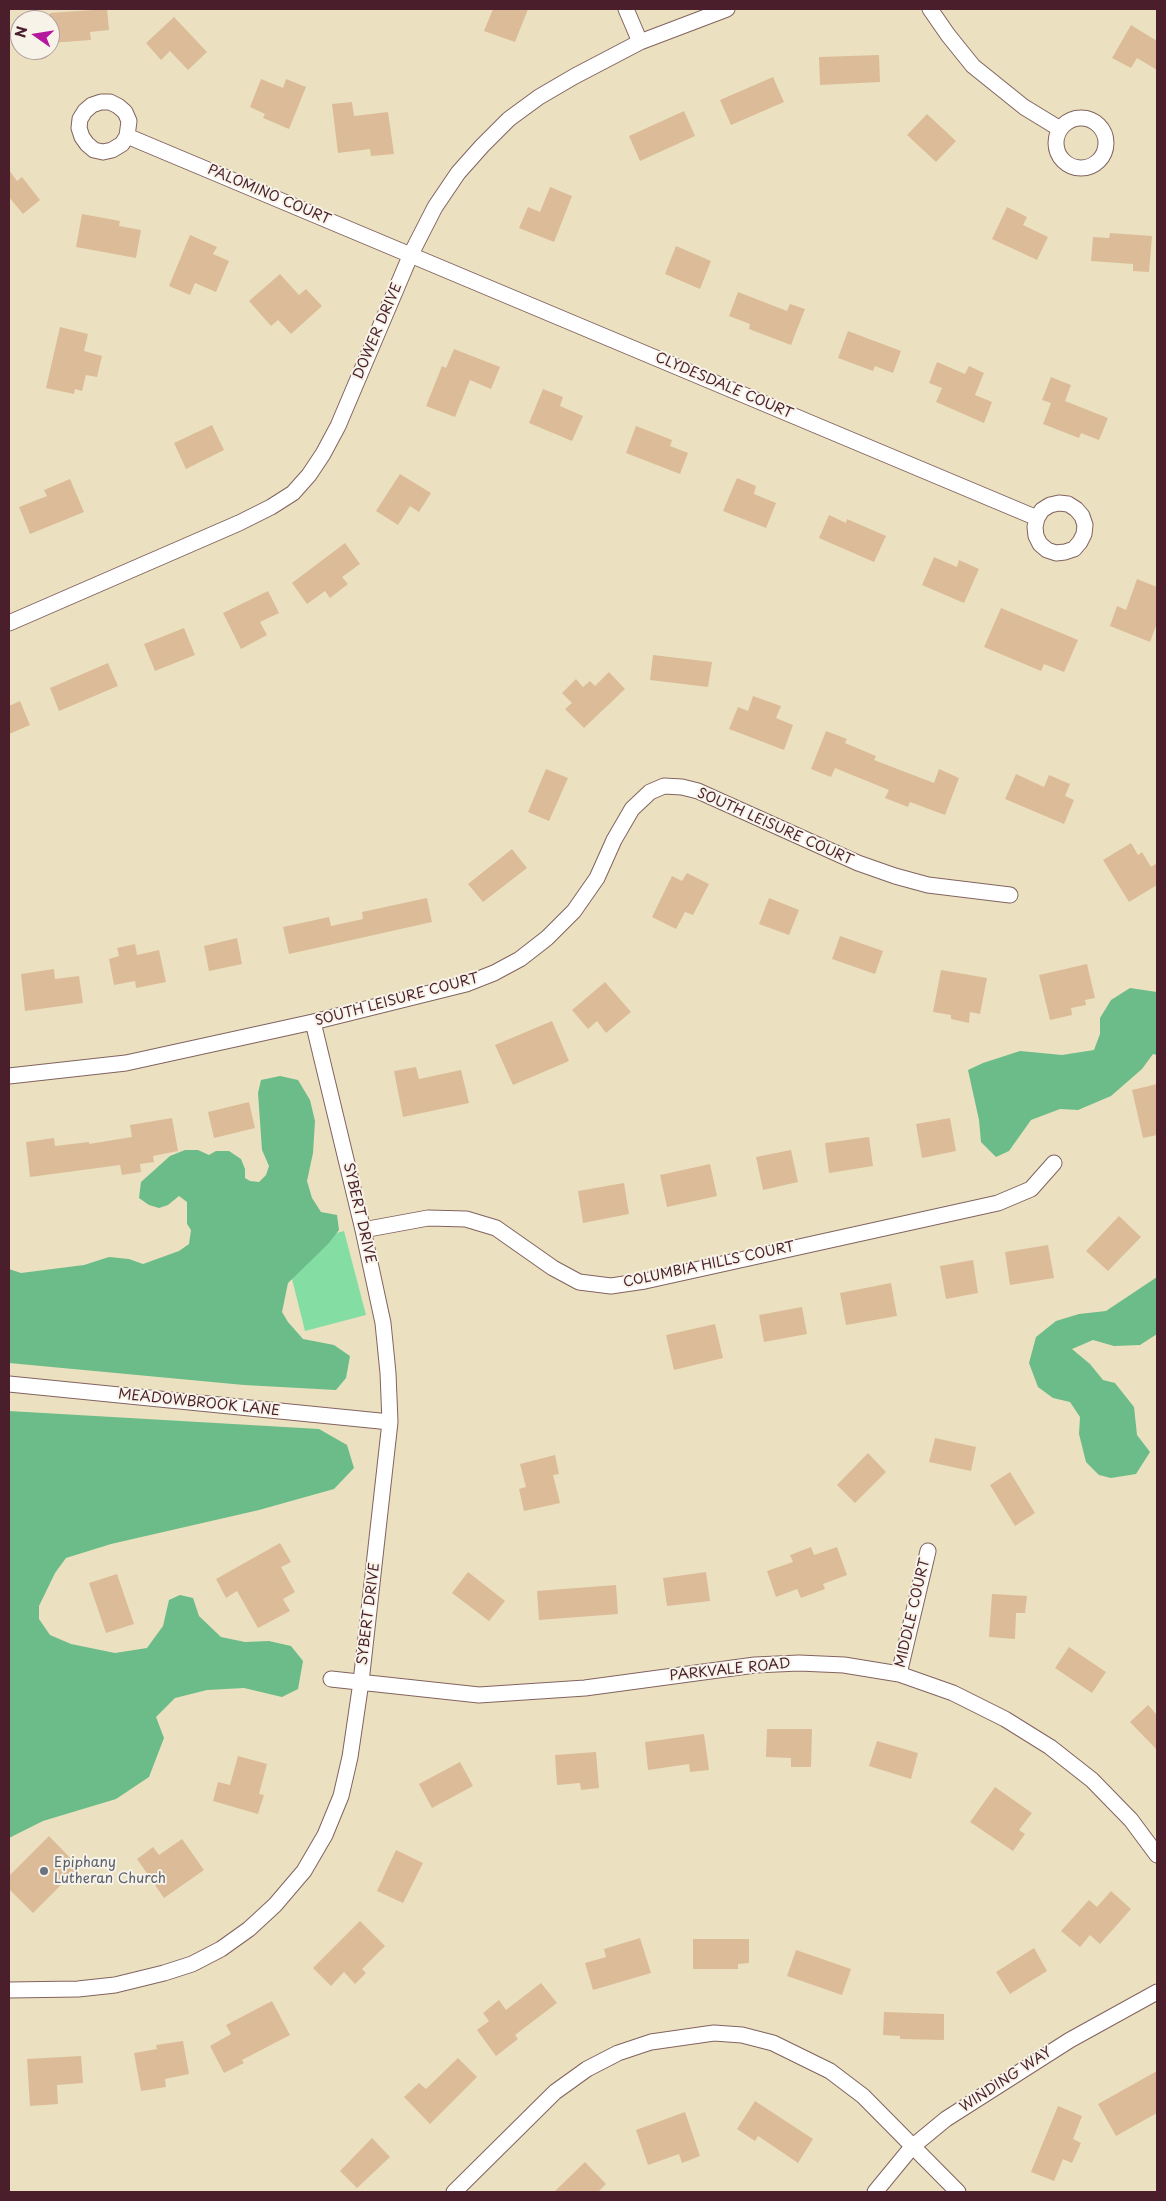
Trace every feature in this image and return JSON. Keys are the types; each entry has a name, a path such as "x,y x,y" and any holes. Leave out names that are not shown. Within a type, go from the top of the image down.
{"street":[{"path":"626,9 640,42"},
{"name":"DOWER DRIVE","path":"9,623 239,523 271,507 293,493 309,475 338,426 410,254 435,207 458,173 482,146 508,120 553,88 640,42 727,9"},
{"path":"930,9 973,66 1024,106 1060,129"},
{"name":"PALOMINO COURT","path":"128,136 410,254"},
{"name":"CLYDESDALE COURT","path":"410,254 1037,518"},
{"name":"SOUTH LEISURE COURT","path":"9,1076 126,1063 313,1022 466,984 494,973 520,959 547,938 574,911 597,878 614,840 632,809 650,792 664,786 682,787 698,791 858,863 894,876 928,885 1010,896"},
{"name":"SYBERT DRIVE","path":"9,1990 96,1987 115,1984 164,1973 192,1964 221,1949 249,1929 275,1905 304,1871 325,1835 340,1796 350,1757 361,1682 390,1422 388,1373 382,1323 363,1230 313,1022"},
{"name":"COLUMBIA HILLS COURT","path":"363,1230 428,1218 466,1219 496,1228 553,1268 579,1282 611,1286 645,1281 998,1203 1031,1189 1054,1164"},
{"name":"MEADOWBROOK LANE","path":"9,1384 390,1422"},
{"name":"MIDDLE COURT","path":"899,1674 928,1551"},
{"name":"PARKVALE ROAD","path":"330,1679 479,1695 585,1688 755,1665 798,1663 844,1665 899,1674 953,1693 1005,1719 1050,1747 1092,1780 1131,1820 1157,1855"},
{"name":"WINDING WAY","path":"875,2192 912,2147 946,2119 1030,2064 1157,1992"},
{"path":"454,2192 555,2092 586,2069 618,2053 651,2042 706,2034 742,2035 773,2043 803,2056 830,2072 863,2096 958,2192"}],"green space":[{"path":"1130,988 1157,992 1157,1055 1153,1054 1142,1069 1111,1096 1078,1110 1060,1109 1031,1120 1009,1151 996,1157 981,1142 979,1120 968,1070 1020,1051 1062,1055 1094,1050 1100,1034 1100,1018 1111,1000"},
{"path":"280,1076 298,1080 310,1100 315,1121 313,1153 307,1181 312,1198 321,1212 337,1215 339,1230 328,1244 288,1283 282,1312 303,1339 334,1345 350,1356 346,1378 336,1390 244,1385 9,1363 9,1269 21,1273 84,1265 109,1257 129,1259 143,1264 179,1251 189,1244 191,1230 187,1224 187,1202 179,1196 168,1205 159,1208 149,1205 139,1198 141,1182 170,1156 185,1150 198,1150 209,1155 216,1151 229,1151 241,1159 245,1169 245,1178 250,1181 259,1182 266,1175 269,1166 262,1150 258,1093 261,1080"},
{"path":"344,1231 366,1315 305,1331 284,1247"},
{"path":"1157,1277 1157,1334 1140,1345 1114,1346 1093,1340 1072,1349 1090,1364 1103,1380 1115,1383 1134,1407 1137,1435 1150,1452 1136,1474 1111,1478 1099,1475 1086,1462 1079,1434 1080,1417 1070,1402 1053,1398 1038,1387 1029,1363 1036,1337 1056,1321 1079,1314 1106,1311"},
{"path":"9,1411 319,1429 347,1445 354,1468 334,1489 259,1510 111,1544 66,1558 55,1573 39,1606 39,1619 50,1635 71,1644 115,1653 147,1648 163,1626 169,1600 180,1595 193,1598 199,1616 221,1637 245,1642 269,1641 291,1646 303,1661 298,1689 282,1697 244,1688 207,1690 175,1698 156,1717 164,1738 149,1777 116,1799 43,1821 9,1838"}],"building":[{"path":"107,9 109,30 90,32 91,40 60,42 60,12"},
{"path":"493,9 528,9 515,42 484,31"},
{"path":"174,17 207,52 188,70 170,51 161,60 146,43"},
{"path":"1131,25 1157,41 1157,70 1137,58 1131,68 1112,58"},
{"path":"879,55 880,82 820,85 819,57"},
{"path":"773,77 784,102 731,125 720,100"},
{"path":"261,79 283,88 286,79 306,87 289,129 263,118 265,114 250,107"},
{"path":"352,102 354,116 388,112 394,154 371,156 370,149 338,153 332,104"},
{"path":"684,111 695,136 640,161 629,136"},
{"path":"927,114 956,141 936,162 907,135"},
{"path":"9,170 17,181 22,177 40,200 23,214 9,197"},
{"path":"550,187 572,196 554,242 519,228 528,207 540,212"},
{"path":"1007,207 1027,217 1023,225 1048,237 1037,260 992,239"},
{"path":"82,214 120,221 119,226 141,230 136,258 76,247"},
{"path":"1110,233 1152,236 1149,272 1133,271 1133,264 1091,261 1093,237 1109,238"},
{"path":"190,235 217,247 213,254 229,261 216,292 195,283 190,295 169,286"},
{"path":"676,246 711,261 700,289 665,274"},
{"path":"280,274 299,295 306,289 322,306 291,334 278,320 271,326 249,301"},
{"path":"738,292 787,311 790,304 805,309 791,345 749,329 750,324 729,316"},
{"path":"60,327 88,334 84,351 102,356 97,377 86,375 82,391 75,389 74,394 46,388"},
{"path":"848,331 901,351 893,373 875,366 873,371 838,358"},
{"path":"454,349 500,367 491,389 470,380 455,417 426,406 442,366 446,368"},
{"path":"937,362 965,374 969,366 984,373 975,395 992,402 984,423 936,402 942,388 929,383"},
{"path":"1051,377 1071,385 1065,401 1108,418 1099,440 1081,433 1079,438 1043,424 1051,403 1042,400"},
{"path":"543,389 563,397 560,406 583,416 572,441 529,423"},
{"path":"212,425 224,450 186,469 174,443"},
{"path":"636,426 672,440 670,446 688,453 680,474 626,453"},
{"path":"400,474 431,493 419,512 410,506 398,525 376,511"},
{"path":"737,478 756,486 754,494 776,503 766,528 723,511"},
{"path":"70,479 84,512 30,534 19,507 47,496 44,490"},
{"path":"829,515 846,523 847,519 886,536 874,562 819,538"},
{"path":"345,543 360,564 342,577 348,584 330,598 325,591 307,604 292,583"},
{"path":"934,557 957,567 959,560 979,569 964,603 922,585"},
{"path":"1137,579 1157,587 1157,623 1150,642 1110,626 1117,606 1126,610"},
{"path":"268,591 279,613 260,622 267,635 241,649 223,613"},
{"path":"1001,608 1078,640 1064,672 1044,664 1041,671 984,647"},
{"path":"184,628 195,655 155,671 144,644"},
{"path":"653,655 712,662 708,687 650,680"},
{"path":"108,663 118,686 59,711 50,688"},
{"path":"609,672 625,689 584,728 565,709 572,703 562,693 576,679 583,687 590,681 595,686"},
{"path":"753,696 781,706 776,718 793,725 784,750 729,729 738,707 748,711"},
{"path":"20,701 30,725 9,734 9,706"},
{"path":"826,731 847,739 845,743 876,756 874,760 934,783 939,769 959,778 945,815 910,802 908,807 885,798 889,790 835,768 831,777 811,769"},
{"path":"546,769 568,778 549,821 528,812"},
{"path":"1016,774 1044,787 1049,775 1070,784 1065,796 1074,800 1064,824 1005,799"},
{"path":"1131,843 1138,855 1142,852 1151,867 1157,863 1157,885 1129,902 1103,860"},
{"path":"512,849 527,868 483,902 468,884"},
{"path":"687,873 709,884 693,915 685,912 676,929 652,917 672,876 682,881"},
{"path":"427,898 432,922 289,954 283,927 329,917 331,926 363,919 362,912"},
{"path":"769,898 799,910 789,935 759,924"},
{"path":"840,936 883,951 875,974 832,959"},
{"path":"237,938 242,964 209,971 204,946"},
{"path":"135,944 137,955 159,950 166,982 136,988 135,981 114,985 109,959 119,956 117,948"},
{"path":"1087,964 1095,998 1085,1000 1086,1005 1071,1008 1072,1015 1050,1020 1039,975"},
{"path":"54,969 55,979 79,976 83,1003 25,1011 21,974"},
{"path":"941,970 987,978 980,1014 970,1012 969,1023 951,1019 951,1015 933,1012"},
{"path":"605,982 631,1012 606,1033 597,1021 588,1029 572,1010"},
{"path":"552,1021 569,1061 513,1085 495,1045"},
{"path":"416,1067 419,1079 461,1070 469,1103 403,1117 394,1071"},
{"path":"1157,1084 1157,1135 1143,1138 1132,1090"},
{"path":"249,1102 255,1128 214,1138 208,1112"},
{"path":"172,1118 178,1151 153,1156 154,1162 140,1164 141,1172 122,1175 120,1165 30,1177 26,1142 54,1138 55,1146 89,1142 89,1144 132,1137 130,1125"},
{"path":"950,1118 956,1151 922,1158 916,1124"},
{"path":"869,1137 873,1166 829,1173 825,1143"},
{"path":"791,1150 798,1182 763,1190 756,1157"},
{"path":"710,1164 717,1196 667,1207 660,1175"},
{"path":"624,1183 629,1214 583,1223 578,1191"},
{"path":"1119,1216 1141,1237 1108,1271 1086,1251"},
{"path":"1048,1245 1054,1278 1010,1285 1005,1252"},
{"path":"973,1260 978,1293 946,1299 940,1266"},
{"path":"891,1283 897,1316 846,1325 840,1293"},
{"path":"802,1307 807,1334 764,1342 759,1315"},
{"path":"715,1324 723,1358 674,1370 666,1335"},
{"path":"935,1438 976,1447 971,1471 929,1462"},
{"path":"868,1453 886,1472 855,1503 837,1485"},
{"path":"555,1455 559,1474 553,1475 560,1503 524,1511 519,1489 526,1487 520,1464"},
{"path":"1010,1472 1035,1513 1015,1526 990,1485"},
{"path":"280,1543 291,1562 281,1567 295,1592 283,1599 290,1611 258,1628 237,1591 226,1598 216,1579"},
{"path":"811,1547 814,1555 837,1547 847,1575 823,1584 825,1589 801,1598 797,1589 776,1597 767,1571 793,1562 790,1555"},
{"path":"468,1572 505,1601 489,1621 452,1593"},
{"path":"706,1572 710,1601 667,1606 663,1578"},
{"path":"117,1574 134,1624 106,1633 89,1583"},
{"path":"616,1585 618,1614 539,1620 537,1591"},
{"path":"992,1594 1027,1596 1025,1613 1016,1613 1015,1639 989,1637"},
{"path":"1069,1647 1106,1672 1092,1693 1055,1668"},
{"path":"1148,1705 1157,1715 1157,1750 1130,1722"},
{"path":"767,1729 812,1729 811,1767 791,1767 791,1758 766,1757"},
{"path":"704,1734 709,1770 690,1772 689,1764 648,1770 645,1742"},
{"path":"877,1741 918,1753 911,1779 869,1766"},
{"path":"596,1752 599,1788 581,1790 580,1783 557,1785 555,1755"},
{"path":"238,1756 267,1764 259,1794 264,1795 258,1814 213,1801 218,1782 230,1785"},
{"path":"460,1762 473,1786 432,1808 419,1784"},
{"path":"995,1787 1032,1813 1019,1830 1025,1834 1013,1851 970,1822"},
{"name":"Epiphany Lutheran Church","path":"49,1836 79,1867 33,1913 9,1889 9,1876"},
{"path":"182,1839 204,1870 164,1898 137,1859 153,1847 159,1855"},
{"path":"396,1850 423,1863 403,1903 377,1891"},
{"path":"1111,1891 1131,1909 1100,1944 1090,1935 1080,1947 1061,1931 1089,1900 1097,1907"},
{"path":"360,1921 385,1946 362,1969 366,1973 355,1984 344,1972 331,1986 313,1968"},
{"path":"640,1938 651,1973 593,1990 585,1963 606,1957 604,1949"},
{"path":"693,1939 749,1939 749,1963 738,1964 738,1969 693,1969"},
{"path":"1034,1948 1047,1971 1010,1994 996,1972"},
{"path":"796,1950 851,1969 842,1995 787,1976"},
{"path":"541,1983 557,2003 515,2035 518,2039 496,2056 477,2030 489,2021 483,2013 499,2000 506,2010"},
{"path":"272,2001 290,2035 242,2060 244,2063 224,2073 210,2046 231,2034 226,2025"},
{"path":"884,2012 944,2014 944,2040 900,2039 900,2036 883,2035"},
{"path":"183,2041 189,2074 165,2079 166,2087 141,2091 134,2053 157,2049 156,2045"},
{"path":"81,2056 83,2083 57,2085 58,2104 30,2106 27,2059"},
{"path":"458,2058 477,2077 430,2124 404,2097 419,2083 426,2089"},
{"path":"1157,2071 1157,2113 1116,2136 1098,2104"},
{"path":"755,2101 813,2139 798,2163 758,2136 755,2141 737,2129"},
{"path":"1058,2106 1082,2116 1073,2139 1081,2143 1072,2163 1063,2159 1054,2181 1031,2172"},
{"path":"685,2112 700,2156 682,2163 679,2154 648,2165 636,2130"},
{"path":"372,2138 390,2157 357,2188 340,2171"},
{"path":"585,2162 606,2184 598,2192 554,2192"}],"place":[{"name":"Epiphany Lutheran Church","path":"44,1871"}]}
